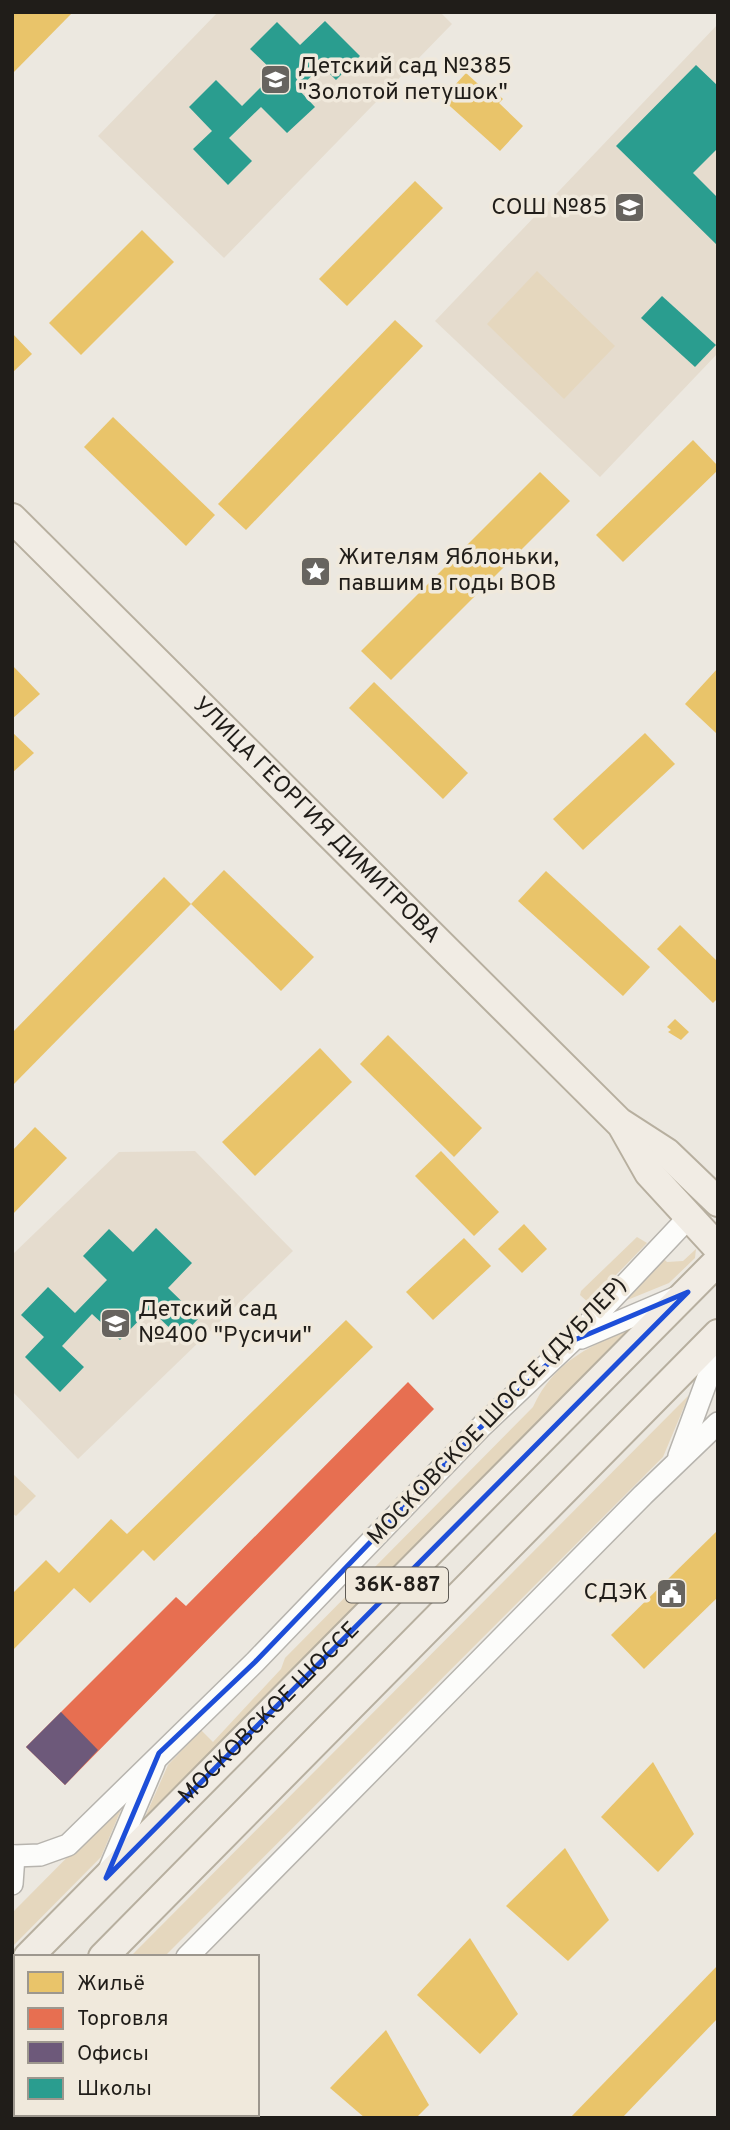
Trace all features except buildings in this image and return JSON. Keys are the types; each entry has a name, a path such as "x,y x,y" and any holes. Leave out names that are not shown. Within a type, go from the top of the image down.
{"main road":[{"name":"УЛИЦА ГЕОРГИЯ ДИМИТРОВА","path":"12,518 620,1122 667,1153 715,1192"},
{"name":"УЛИЦА ГЕОРГИЯ ДИМИТРОВА","path":"620,1122 649,1173 718,1248"},
{"name":"МОСКОВСКОЕ ШОССЕ","path":"30,1955 718,1261"},
{"name":"36К-887","path":"105,1955 718,1334"}],"street":[{"name":"МОСКОВСКОЕ ШОССЕ (ДУБЛЕР)","path":"12,1884 13,1856 40,1855 68,1845 159,1753 255,1662 481,1426 572,1341 689,1217"},
{"path":"572,1341 688,1292"},
{"path":"677,1461 718,1350"},
{"path":"189,1955 677,1461 718,1423"},
{"path":"106,1878 159,1753"}],"highlighted area":[{"path":"688,1292 106,1878 159,1753 255,1662 482,1426 572,1341"}],"shaded area":[{"name":"Детский сад №385 \"Золотой петушок\"","path":"218,12 440,12 452,24 224,258 98,136"},
{"name":"СОШ №85","path":"718,24 718,353 600,477 435,321"},
{"path":"537,271 615,346 564,399 487,324"},
{"name":"Детский сад №400 \"Русичи\"","path":"195,1151 293,1251 78,1459 12,1391 12,1255 119,1152"},
{"path":"637,1237 647,1243 589,1303 580,1295 581,1291"},
{"path":"696,1249 695,1258 669,1283 615,1305 663,1258 667,1262 683,1261"},
{"path":"637,1325 145,1817 168,1765 201,1730 213,1742 281,1669 285,1658 533,1407 552,1377 564,1365 590,1348"},
{"path":"689,1395 663,1457 166,1955 132,1955"},
{"path":"12,1473 36,1496 16,1516 12,1513"},
{"path":"126,1798 101,1857 12,1947 12,1913"}],"place":[{"name":"Детский сад №385 \"Золотой петушок\"","path":"275,80"},
{"name":"СОШ №85","path":"630,208"},
{"name":"Жителям Яблоньки, павшим в годы ВОВ","path":"315,571"},
{"name":"Детский сад №400 \"Русичи\"","path":"115,1323"},
{"name":"СДЭК","path":"671,1593"}]}
